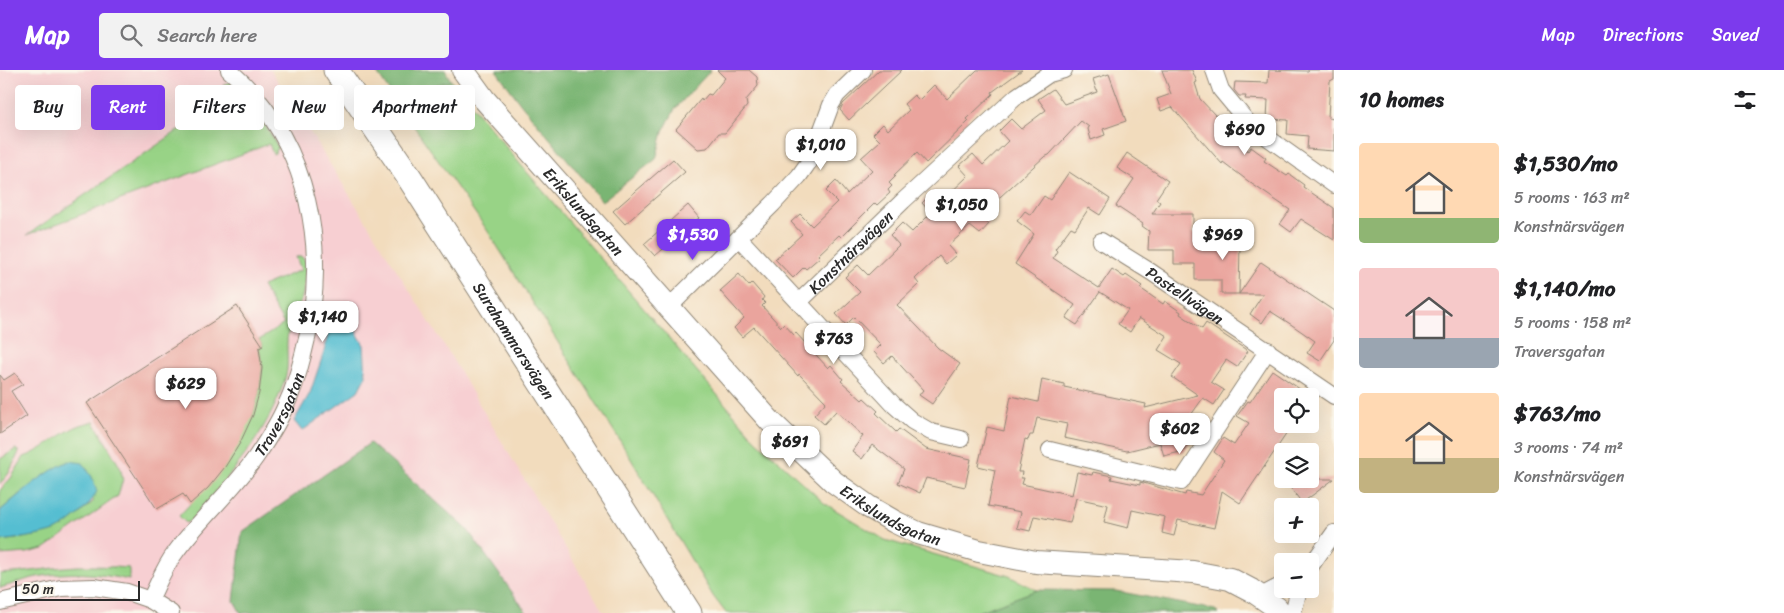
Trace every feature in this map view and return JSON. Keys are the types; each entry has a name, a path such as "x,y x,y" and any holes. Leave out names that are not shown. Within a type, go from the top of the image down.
{"main road":[{"name":"Surahammarsvägen","path":"336,70 409,177 689,613"}],"street":[{"name":"Traversgatan","path":"150,600 162,574 175,553 242,474 257,454 286,405 299,370 308,337 314,301 316,260 310,214 301,176 280,132 260,102 245,84 228,70"},
{"name":"Erikslundsgatan","path":"464,70 484,99 770,421 834,482 869,507 918,533 979,552 1036,562 1193,572 1230,579 1261,596 1281,613"},
{"path":"669,307 799,176 810,159 831,105 837,95 863,70"},
{"name":"Konstnärsvägen","path":"799,302 903,201 1017,96 1049,74 1064,70"},
{"path":"1214,70 1221,90 1250,125 1334,184"},
{"name":"Konstnärsvägen","path":"739,238 894,405 912,421 931,432 961,439"},
{"name":"Pastellvägen","path":"1101,241 1151,272 1334,396"},
{"path":"1050,450 1181,482 1268,350"},
{"path":"1319,554 1334,533"},
{"path":"0,602 61,588 94,587 127,592 150,600 170,613"},
{"path":"1261,596 1274,589"},
{"path":"1292,613 1296,598"}],"shaded area":[{"path":"0,70 271,70 280,85 274,85 274,130 309,130 447,350 604,613 0,613"}],"green space":[{"path":"375,70 445,70 451,81 434,85 385,85"},
{"path":"496,70 711,70 675,109 663,132 656,159 602,201 521,104"},
{"path":"451,81 454,85 434,85"},
{"path":"229,82 235,85 223,85"},
{"path":"475,110 755,439 824,503 885,540 1009,576 1037,590 975,613 726,613 713,596 619,439 487,230 417,130 475,130"},
{"path":"264,123 278,147 273,154 269,144 27,235 179,130 264,130"},
{"path":"296,257 302,257 307,263 305,281 300,303 288,333 286,373 278,399 245,455 204,505 186,523 179,516 190,504 253,415 259,393 262,368 259,348 263,346 259,340 284,324 262,286 301,270"},
{"path":"94,422 120,467 123,479 118,496 44,549 27,553 0,555 0,541 36,536 55,530 71,521 94,501 58,467 23,491 0,511 0,490 11,478 24,457 75,427"},
{"path":"370,443 467,529 527,613 241,613 234,601 242,532"},
{"path":"16,449 19,452 9,473 0,484 0,459"},
{"path":"78,566 129,568 129,580 95,574 72,573 32,578 0,588 0,574"},
{"path":"1037,590 1116,591 1215,610 1219,613 975,613"}],"water":[{"path":"332,315 349,319 364,345 366,376 358,391 302,431 294,421 310,393 324,352"},
{"path":"69,461 83,463 92,477 97,491 90,503 73,519 55,531 0,541 0,511 41,477"}],"building":[{"path":"717,70 749,70 757,77 758,86 746,100 747,106 725,133 719,133 707,148 698,149 676,129 701,99 702,101 708,94 711,95 725,78"},
{"path":"879,70 902,70 849,120 840,110 843,104"},
{"path":"977,70 1022,70 992,92 993,94 967,119 969,121 926,163 917,153 894,175 896,176 889,183 892,186 888,190 890,193 877,205 875,203 841,237 839,235 818,255 820,257 806,269 804,267 793,278 775,259 802,234 791,222 800,214 812,226 837,202 826,191 836,181 847,194 872,170 861,158 880,141 873,134 883,124 888,130 909,110 904,104 914,95 919,100 934,85 947,99"},
{"path":"1162,70 1192,70 1197,82 1195,83 1200,99 1217,115 1248,151 1251,147 1266,158 1264,161 1287,176 1289,174 1304,185 1303,187 1334,208 1334,240 1301,219 1291,232 1280,224 1290,210 1223,162 1222,164 1172,107 1161,111 1157,99 1171,94"},
{"path":"1269,70 1334,70 1334,79 1330,81 1328,118 1334,119 1334,151 1307,149 1308,136 1287,134 1288,120 1267,119 1268,100 1245,99 1246,96 1239,96 1234,90 1235,82 1268,83"},
{"path":"1109,74 1126,121 1103,129 1105,135 1091,140 1089,127 1081,121 1049,155 1044,157 979,216 989,224 980,234 970,226 948,246 956,255 946,264 939,256 915,279 919,284 897,305 938,348 960,364 932,404 919,395 923,390 892,356 884,363 874,352 881,345 854,317 846,325 836,314 860,292 845,277 858,265 868,275 899,245 890,235 902,223 912,232 931,213 922,203 934,191 943,200 968,176 959,166 973,154 983,165 1008,141 999,131 1011,119 1021,129 1046,110 1038,99 1053,89 1064,104 1097,92 1093,79"},
{"path":"1127,153 1168,181 1156,199 1160,202 1152,214 1193,214 1193,233 1205,233 1205,245 1240,245 1239,294 1221,294 1221,280 1195,280 1195,264 1174,264 1174,250 1148,250 1149,231 1142,226 1143,224 1116,206 1134,179 1117,168"},
{"path":"673,159 685,172 625,224 613,211"},
{"path":"1069,172 1110,199 1100,215 1089,208 1075,229 1071,227 1055,249 1057,251 1053,258 1099,288 1112,269 1124,277 1126,275 1142,286 1140,288 1163,304 1165,301 1202,329 1206,323 1248,351 1237,367 1226,360 1211,382 1224,390 1214,405 1203,398 1186,422 1197,430 1184,451 1164,456 1160,443 1127,451 1064,438 1067,424 1037,418 1033,435 1030,435 1028,440 1025,439 1018,472 1022,472 1021,478 1024,478 1022,484 1072,495 1077,472 1092,475 1093,472 1112,476 1111,479 1140,485 1140,482 1185,495 1186,492 1201,495 1224,460 1214,452 1223,438 1234,445 1249,423 1237,416 1248,401 1250,402 1272,370 1298,388 1274,388 1274,433 1287,433 1280,443 1274,443 1274,452 1240,503 1222,491 1214,528 1178,520 1174,536 1162,533 1165,517 1132,510 1128,528 1104,522 1108,505 1076,498 1070,523 1034,516 1030,531 1017,528 1021,512 988,506 995,470 978,466 987,427 1004,431 1011,396 1038,402 1042,379 1064,384 1064,387 1146,404 1145,408 1198,395 1172,377 1181,364 1158,350 1167,336 1139,318 1130,332 1118,324 1128,310 1100,292 1077,325 1066,318 1075,305 1015,264 1034,234 1017,221 1025,211 1031,215 1044,196 1050,200"},
{"path":"688,205 699,218 655,256 644,244"},
{"path":"1261,262 1334,311 1334,340 1320,361 1307,353 1315,341 1292,325 1270,311 1262,323 1250,314 1263,294 1239,294"},
{"path":"739,274 749,286 752,283 764,297 762,300 765,303 762,306 781,327 784,324 794,335 796,333 828,368 831,365 843,379 841,381 862,400 864,398 878,411 876,413 896,432 899,429 926,449 971,459 965,487 926,478 920,493 898,483 904,469 872,445 862,459 852,451 863,436 836,411 824,424 814,415 826,402 799,374 798,376 754,327 742,337 734,328 744,318 720,291"},
{"path":"237,306 263,346 259,348 262,368 259,393 253,415 240,443 225,467 208,488 190,504 183,494 157,509 87,403"},
{"path":"15,373 23,384 11,391 27,416 0,434 0,375 4,380"},
{"path":"1319,479 1334,479 1309,498 1298,498 1291,488 1319,488"}]}
